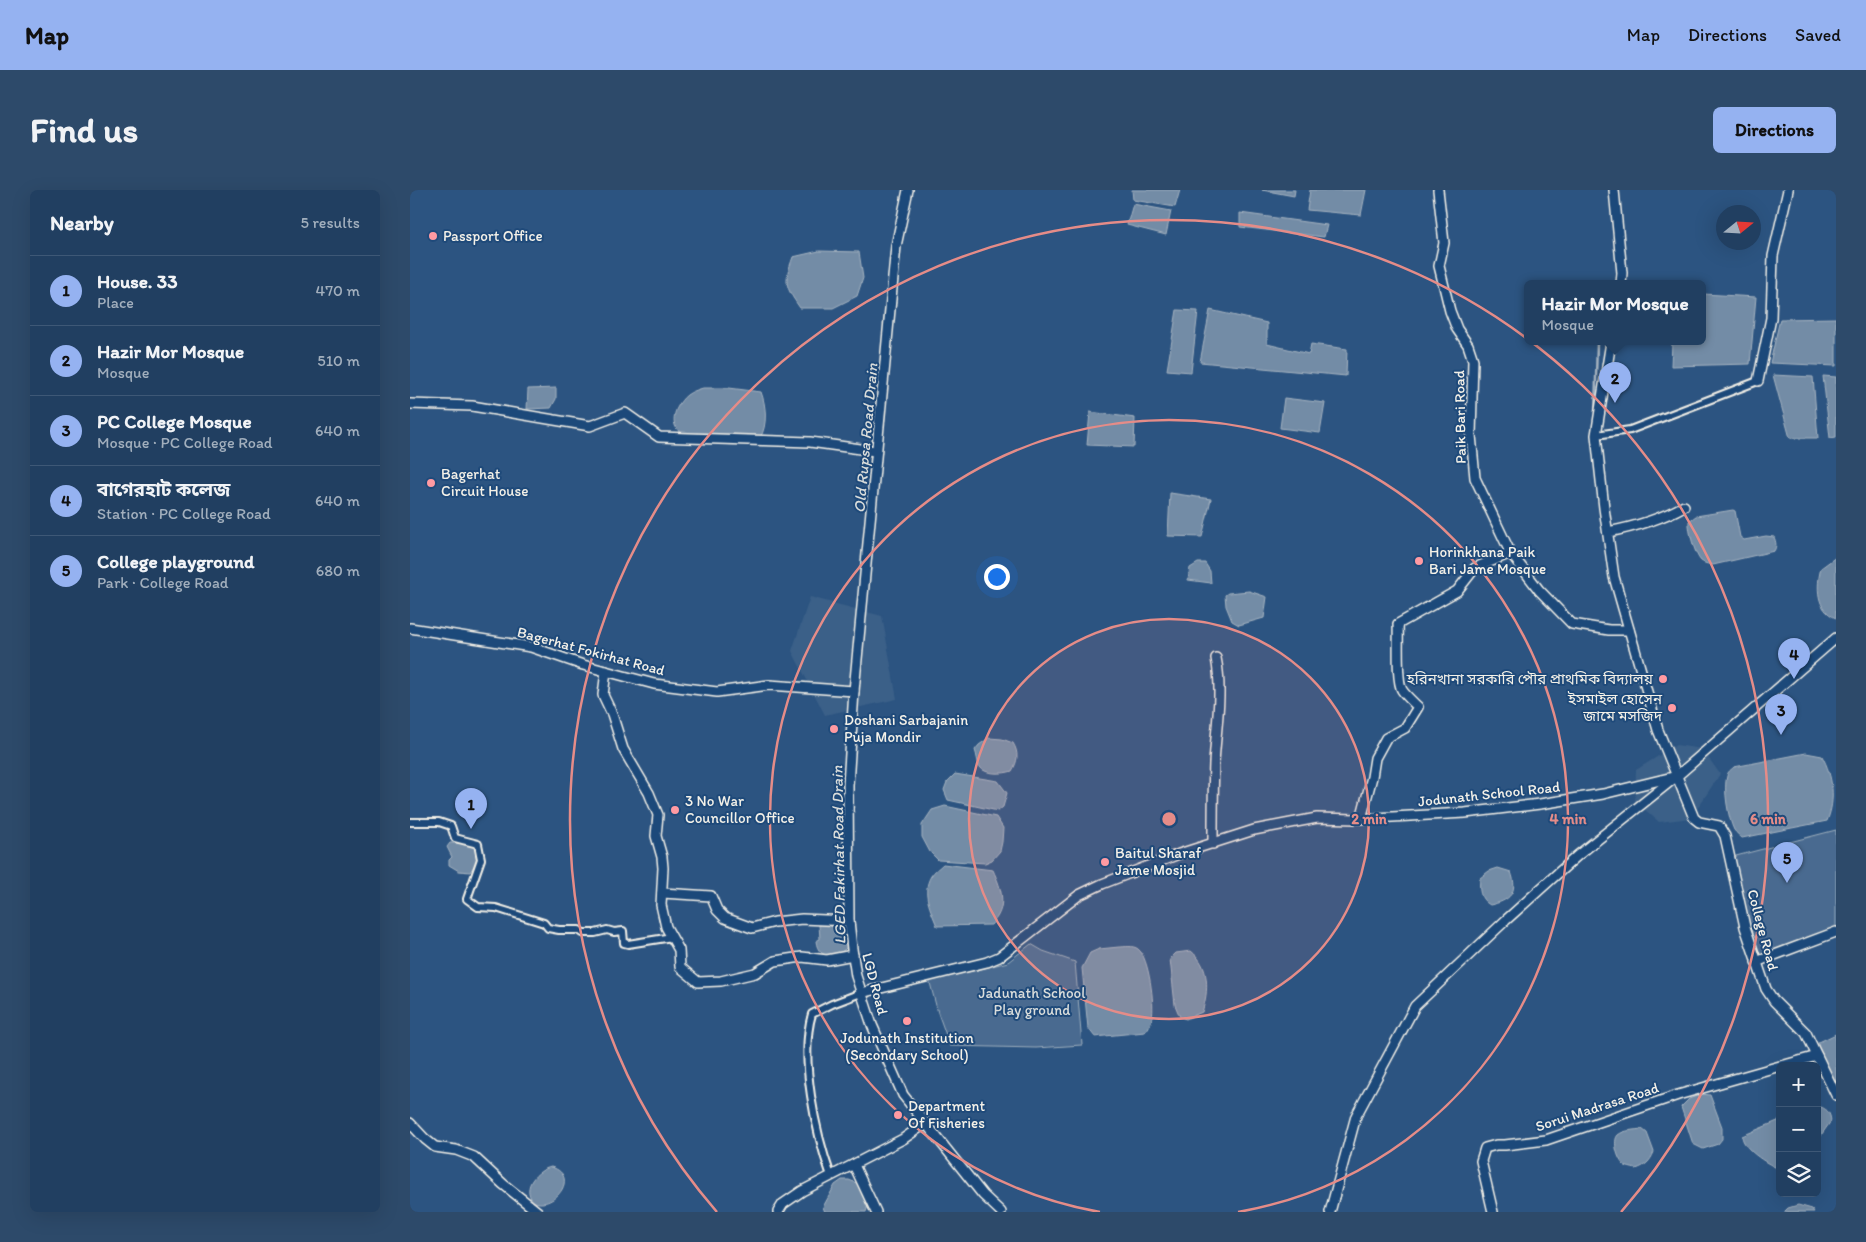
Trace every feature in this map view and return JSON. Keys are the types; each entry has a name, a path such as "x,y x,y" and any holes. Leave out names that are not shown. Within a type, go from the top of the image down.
{"street":[{"name":"LGD Road","path":"908,190 896,246 854,691 848,785 849,921 856,976 861,993 872,1025 903,1095 983,1195 1001,1212"},
{"name":"Paik Bari Road","path":"1438,190 1444,243 1439,266 1453,320 1457,330 1468,345 1473,360 1471,435 1475,478 1510,552 1539,590 1572,624 1609,630 1628,630"},
{"path":"1614,190 1621,280"},
{"path":"1596,435 1630,430 1758,381 1771,318 1773,256 1788,190"},
{"path":"1611,345 1596,435 1614,577 1658,730 1677,776"},
{"path":"410,404 472,406 590,426 625,413 659,437 810,442 875,451"},
{"path":"1608,532 1628,528 1669,514 1684,506"},
{"path":"1361,819 1375,758 1386,738 1405,728 1418,707 1402,689 1398,674 1400,642 1398,624 1457,591 1475,568 1506,555"},
{"name":"Bagerhat Fokirhat Road","path":"410,628 531,647 654,684 717,692 769,685 854,691"},
{"path":"1330,1212 1356,1116 1415,1006 1577,856 1677,776 1836,638"},
{"path":"1213,844 1214,762 1219,702 1219,672 1216,658"},
{"path":"606,671 603,695 612,714 623,749 649,793 658,814 656,836 662,857 661,906 666,927 679,950 680,967 698,982 721,981 755,973 775,961 802,957 827,960 853,955"},
{"name":"Jodunath School Road","path":"861,993 988,962 999,957 1079,895 1179,854 1254,830 1318,818 1361,819 1465,813 1540,804 1603,794 1677,776"},
{"name":"College Road","path":"1677,776 1694,818 1699,822 1719,826 1725,836 1745,926 1766,989 1774,1001 1806,1032 1836,1094"},
{"path":"410,822 439,822 451,826 455,838 478,844 481,859 467,899 478,907 496,908 544,923 548,928 559,930 579,930 583,933 607,930 614,932 622,931 624,943 628,944 672,937"},
{"path":"662,893 711,896 718,910 725,918 752,928 774,922 802,919 849,921"},
{"path":"1756,962 1836,932"},
{"path":"831,1176 821,1143 810,1087 807,1057 808,1025 812,1014 861,993"},
{"name":"Sorui Madrasa Road","path":"1795,1062 1817,1056"},
{"name":"Sorui Madrasa Road","path":"1492,1212 1481,1162 1485,1148 1496,1145 1546,1140 1678,1095 1776,1067"},
{"path":"410,1123 425,1139 435,1146 456,1150 474,1157 503,1184 538,1212"},
{"path":"778,1212 783,1204 831,1176 903,1139 926,1123"},
{"path":"854,1164 876,1212"}],"shaded area":[{"path":"1132,190 1180,190 1175,207 1133,200"},
{"path":"1262,190 1295,190 1294,196"},
{"path":"1310,190 1366,190 1361,215 1307,210"},
{"path":"1133,204 1171,211 1166,235 1127,225"},
{"path":"1240,213 1327,225 1324,237 1240,227"},
{"path":"819,251 859,252 863,278 857,296 833,308 800,308 788,288 787,278 790,265 793,257"},
{"path":"1706,294 1756,297 1750,364 1671,366 1672,345 1706,345"},
{"path":"1177,310 1198,311 1191,372 1167,370"},
{"path":"1210,310 1267,323 1267,344 1309,354 1311,344 1347,349 1346,376 1200,362"},
{"path":"1836,318 1836,366 1770,363 1780,319"},
{"path":"1773,375 1813,377 1818,438 1790,438"},
{"path":"1823,376 1836,377 1836,437 1830,438"},
{"path":"556,388 556,399 551,408 527,409 528,389"},
{"path":"703,388 729,388 761,392 765,415 763,433 760,438 697,437 680,432 674,423 677,408 687,395"},
{"path":"1284,398 1325,403 1320,433 1280,428"},
{"path":"1090,412 1135,418 1134,447 1087,445"},
{"path":"1170,493 1211,499 1202,537 1168,536"},
{"path":"1735,511 1740,537 1744,540 1766,536 1774,537 1776,547 1774,551 1713,565 1702,562 1694,548 1689,521 1696,516"},
{"path":"1836,557 1836,618 1829,614 1821,603 1818,582 1821,568"},
{"path":"1198,563 1205,563 1210,571 1211,583 1188,580 1190,568"},
{"path":"1249,591 1267,597 1264,618 1239,625 1232,621 1226,606 1225,595"},
{"path":"810,597 882,616 897,699 825,715 792,651"},
{"path":"989,738 1002,739 1013,743 1017,757 1012,771 990,773 982,770 975,750"},
{"path":"1676,745 1702,749 1720,774 1691,818 1659,822 1635,801 1636,770"},
{"path":"1806,753 1822,756 1829,772 1832,788 1832,805 1827,821 1742,838 1734,830 1728,811 1726,795 1727,774 1734,767"},
{"path":"955,774 998,781 1007,793 1003,807 998,811 948,800 944,790 947,782"},
{"path":"945,806 996,817 1003,828 1002,842 1000,851 992,860 985,863 938,860 930,852 922,837 922,825 932,810"},
{"path":"450,843 462,843 476,847 479,858 470,872 459,871 449,865 449,860 452,857 447,847"},
{"path":"943,864 993,870 1002,898 1000,912 991,925 937,926 928,901 927,889 931,876"},
{"path":"1498,868 1511,872 1514,885 1513,891 1507,898 1490,905 1482,897 1480,878 1489,871"},
{"path":"822,922 830,926 847,928 850,943 841,952 830,956 825,955 818,948 816,941 820,939 819,925"},
{"path":"1129,946 1138,949 1145,961 1153,1003 1152,1020 1145,1032 1095,1037 1088,1028 1082,968 1090,953 1099,949"},
{"path":"1191,951 1202,964 1207,987 1202,1012 1186,1019 1180,1017 1175,1005 1170,959 1176,953"},
{"path":"1836,1034 1836,1085 1817,1049 1819,1042"},
{"path":"1702,1094 1710,1095 1722,1127 1722,1139 1718,1144 1703,1149 1693,1144 1681,1107 1689,1099"},
{"path":"1821,1107 1828,1112 1831,1121 1821,1135"},
{"path":"1776,1122 1776,1167 1751,1151 1743,1141 1742,1136"},
{"path":"1642,1129 1647,1133 1654,1152 1647,1163 1636,1169 1622,1163 1618,1155 1616,1138 1623,1132"},
{"path":"551,1167 560,1171 564,1178 564,1185 561,1191 548,1202 540,1203 533,1201 529,1190 532,1180 536,1175"},
{"path":"842,1180 849,1180 859,1184 868,1205 866,1212 825,1212 823,1207 835,1185"},
{"path":"1798,1205 1812,1209 1814,1212 1784,1212 1788,1208"}],"green space":[{"path":"1836,830 1836,929 1762,955 1756,954 1734,861 1736,856"},
{"name":"Jadunath School Play ground","path":"1031,944 1043,951 1075,962 1082,1045 1036,1048 950,1046 938,1013 929,979 1008,962"}],"waterway":[{"path":"1595,413 1597,345"}],"place":[{"name":"Passport Office","path":"433,236"},
{"name":"Hazir Mor Mosque","path":"1615,403"},
{"name":"Bagerhat Circuit House","path":"431,483"},
{"name":"Horinkhana Paik Bari Jame Mosque","path":"1419,561"},
{"name":"হরিনখানা সরকারি পৌর প্রাথমিক বিদ্যালয়","path":"1663,679"},
{"name":"বাগেরহাট কলেজ","path":"1794,679"},
{"name":"ইসমাইল হোসেন জামে মসজিদ","path":"1672,708"},
{"name":"Doshani Sarbajanin Puja Mondir","path":"834,729"},
{"name":"PC College Mosque","path":"1781,735"},
{"name":"3 No War Councillor Office","path":"675,810"},
{"name":"House. 33","path":"471,829"},
{"name":"Baitul Sharaf Jame Mosjid","path":"1105,862"},
{"name":"College playground","path":"1787,883"},
{"name":"Jodunath Institution (Secondary School)","path":"907,1021"},
{"name":"Department Of Fisheries","path":"898,1115"}],"water label":[{"name":"Old Rupsa Road Drain","path":"865,438"},
{"name":"LGED Fakirhat Road Drain","path":"838,855"}]}
